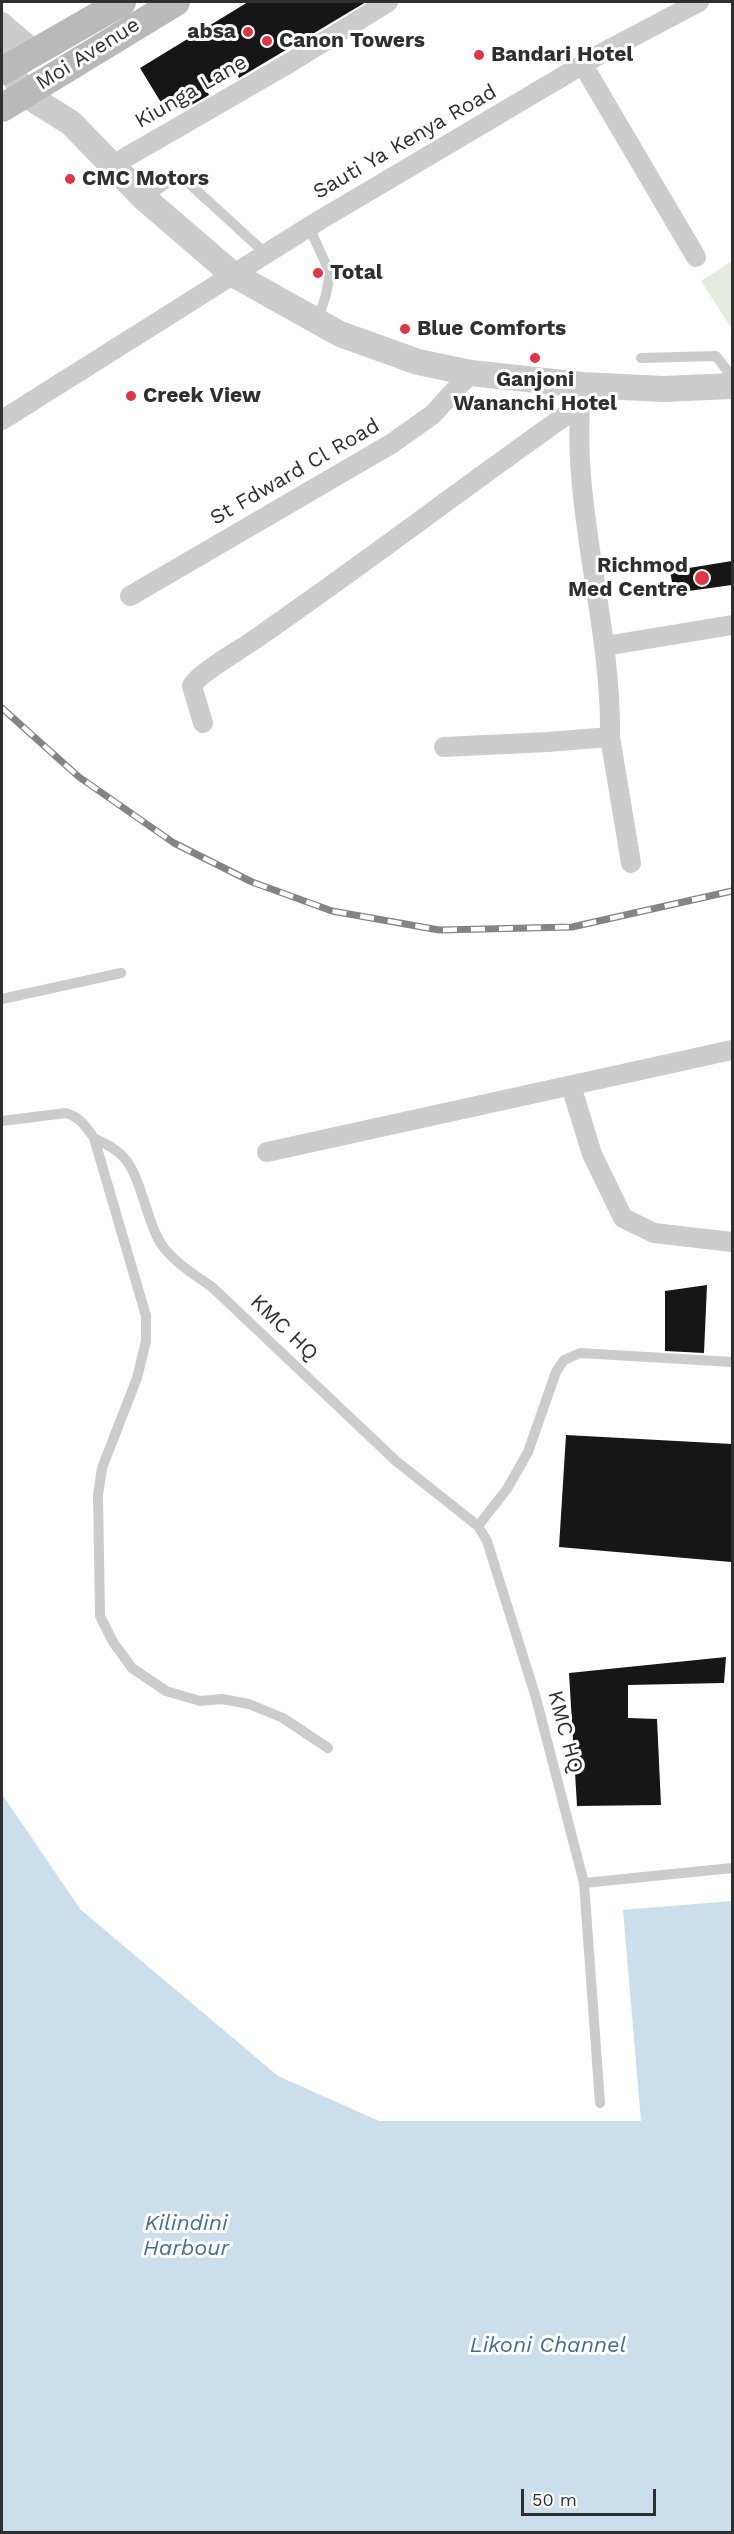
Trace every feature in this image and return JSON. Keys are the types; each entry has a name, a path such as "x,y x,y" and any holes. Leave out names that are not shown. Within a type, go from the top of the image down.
{"main road":[{"name":"Moi Avenue","path":"5,69 122,2"},
{"name":"Moi Avenue","path":"13,101 176,2"}],"street":[{"name":"Kiunga Lane","path":"111,166 291,62 388,2"},
{"name":"Sauti Ya Kenya Road","path":"2,420 231,273 309,226 583,65 699,2"},
{"path":"2,22 36,51 52,76 71,123 145,199 231,273 340,334 418,362 580,396 732,386"},
{"path":"2,22 5,69 13,101 71,123"},
{"path":"583,65 696,257"},
{"name":"St Fdward Cl Road","path":"130,596 391,444 432,415 471,373"},
{"path":"580,396 581,467 605,646 610,737 631,863"},
{"path":"203,723 192,686 200,674 231,656 373,557 580,396"},
{"path":"605,646 732,625"},
{"path":"444,747 610,737"},
{"path":"267,1152 732,1050"},
{"path":"571,1086 592,1154 623,1218 654,1233 732,1242"}],"lane":[{"path":"145,199 170,181 182,177 265,253"},
{"path":"309,226 330,273 326,296 317,322"},
{"path":"640,358 716,356 732,376"},
{"path":"2,999 121,973"},
{"path":"2,1121 66,1113 83,1122 94,1138 146,1316 146,1341 137,1378 102,1468 98,1495 100,1616 113,1642 132,1668 166,1690 200,1701 222,1699 249,1704 283,1718 328,1748"},
{"name":"KMC HQ","path":"94,1138 119,1152 129,1163 147,1213 164,1248 188,1270 212,1287 396,1461 478,1526 492,1558 536,1698 584,1883 600,2103"},
{"path":"478,1526 507,1489 528,1452 556,1372 564,1360 580,1353 732,1362"},
{"path":"584,1883 732,1868"}],"green space":[{"path":"732,261 732,329 701,281"}],"water":[{"path":"2,1794 80,1909 278,2076 379,2121 641,2121 623,1910 732,1901 732,2532 2,2532"}],"building":[{"path":"248,2 366,2 239,78 237,73 207,91 209,95 188,107 186,103 168,114 140,68"},
{"name":"Richmod Med Centre","path":"732,561 732,585 674,593 670,571"},
{"path":"707,1285 704,1353 665,1351 665,1291"},
{"path":"566,1435 732,1444 731,1562 559,1547"},
{"path":"726,1657 724,1683 628,1685 628,1718 657,1719 661,1805 577,1806 569,1673"}],"railway":[{"path":"2,708 79,777 174,843 252,882 332,911 439,930 572,927 732,891"}],"place":[{"name":"absa","path":"248,32"},
{"name":"Canon Towers","path":"267,41"},
{"name":"Bandari Hotel","path":"479,55"},
{"name":"CMC Motors","path":"70,179"},
{"name":"Total","path":"318,273"},
{"name":"Blue Comforts","path":"405,329"},
{"name":"Ganjoni Wananchi Hotel","path":"535,358"},
{"name":"Creek View","path":"131,396"},
{"name":"Richmod Med Centre","path":"702,578"}],"water label":[{"name":"Kilindini Harbour","path":"186,2236"},
{"name":"Likoni Channel","path":"548,2346"}]}
